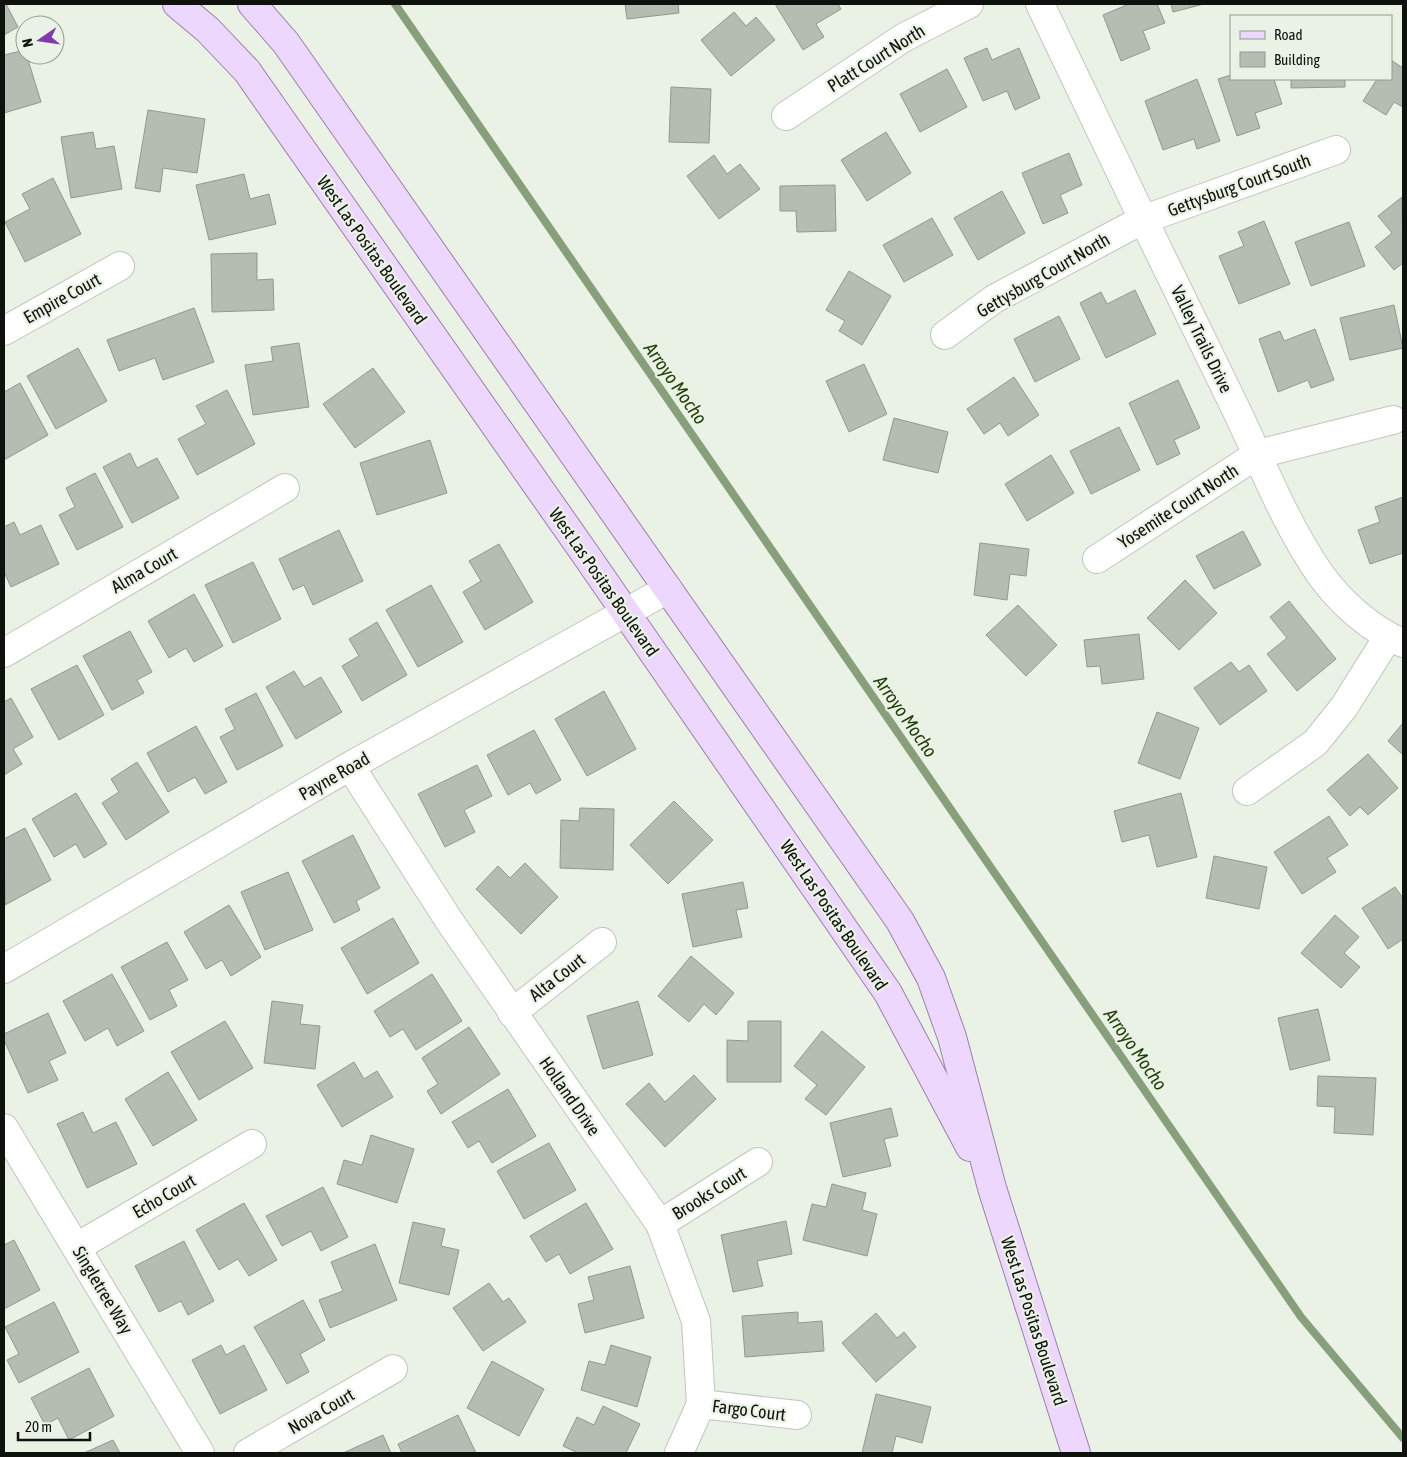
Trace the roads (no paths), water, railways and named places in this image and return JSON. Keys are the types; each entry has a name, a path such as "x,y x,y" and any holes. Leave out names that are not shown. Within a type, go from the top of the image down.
{"main road":[{"name":"West Las Positas Boulevard","path":"177,4 208,30 247,71 626,613 888,993 992,1188"},
{"name":"West Las Positas Boulevard","path":"252,4 286,43 900,921 931,978 952,1037 992,1188 1076,1453"}],"street":[{"name":"Platt Court North","path":"786,116 903,38 969,4"},
{"name":"Valley Trails Drive","path":"1040,4 1142,220 1258,454 1294,534 1321,575 1347,606 1396,640"},
{"name":"Gettysburg Court South","path":"1142,220 1336,150"},
{"name":"Gettysburg Court North","path":"945,335 994,299 1142,220"},
{"name":"Empire Court","path":"4,331 120,266"},
{"name":"Yosemite Court North","path":"1097,559 1258,454 1393,420"},
{"name":"Alma Court","path":"4,653 285,488"},
{"name":"Payne Road","path":"4,969 350,766 668,589"},
{"path":"1247,791 1315,743 1396,640"},
{"name":"Holland Drive","path":"350,766 512,1013 660,1224 696,1321 701,1404 679,1453"},
{"name":"Alta Court","path":"512,1013 602,942"},
{"name":"Singletree Way","path":"4,1128 200,1453"},
{"name":"Echo Court","path":"77,1247 252,1144"},
{"name":"Brooks Court","path":"660,1224 758,1162"},
{"name":"Nova Court","path":"248,1453 393,1368"},
{"name":"Fargo Court","path":"701,1404 797,1415"}],"waterway":[{"name":"Arroyo Mocho","path":"395,4 1301,1317 1403,1438"}]}
